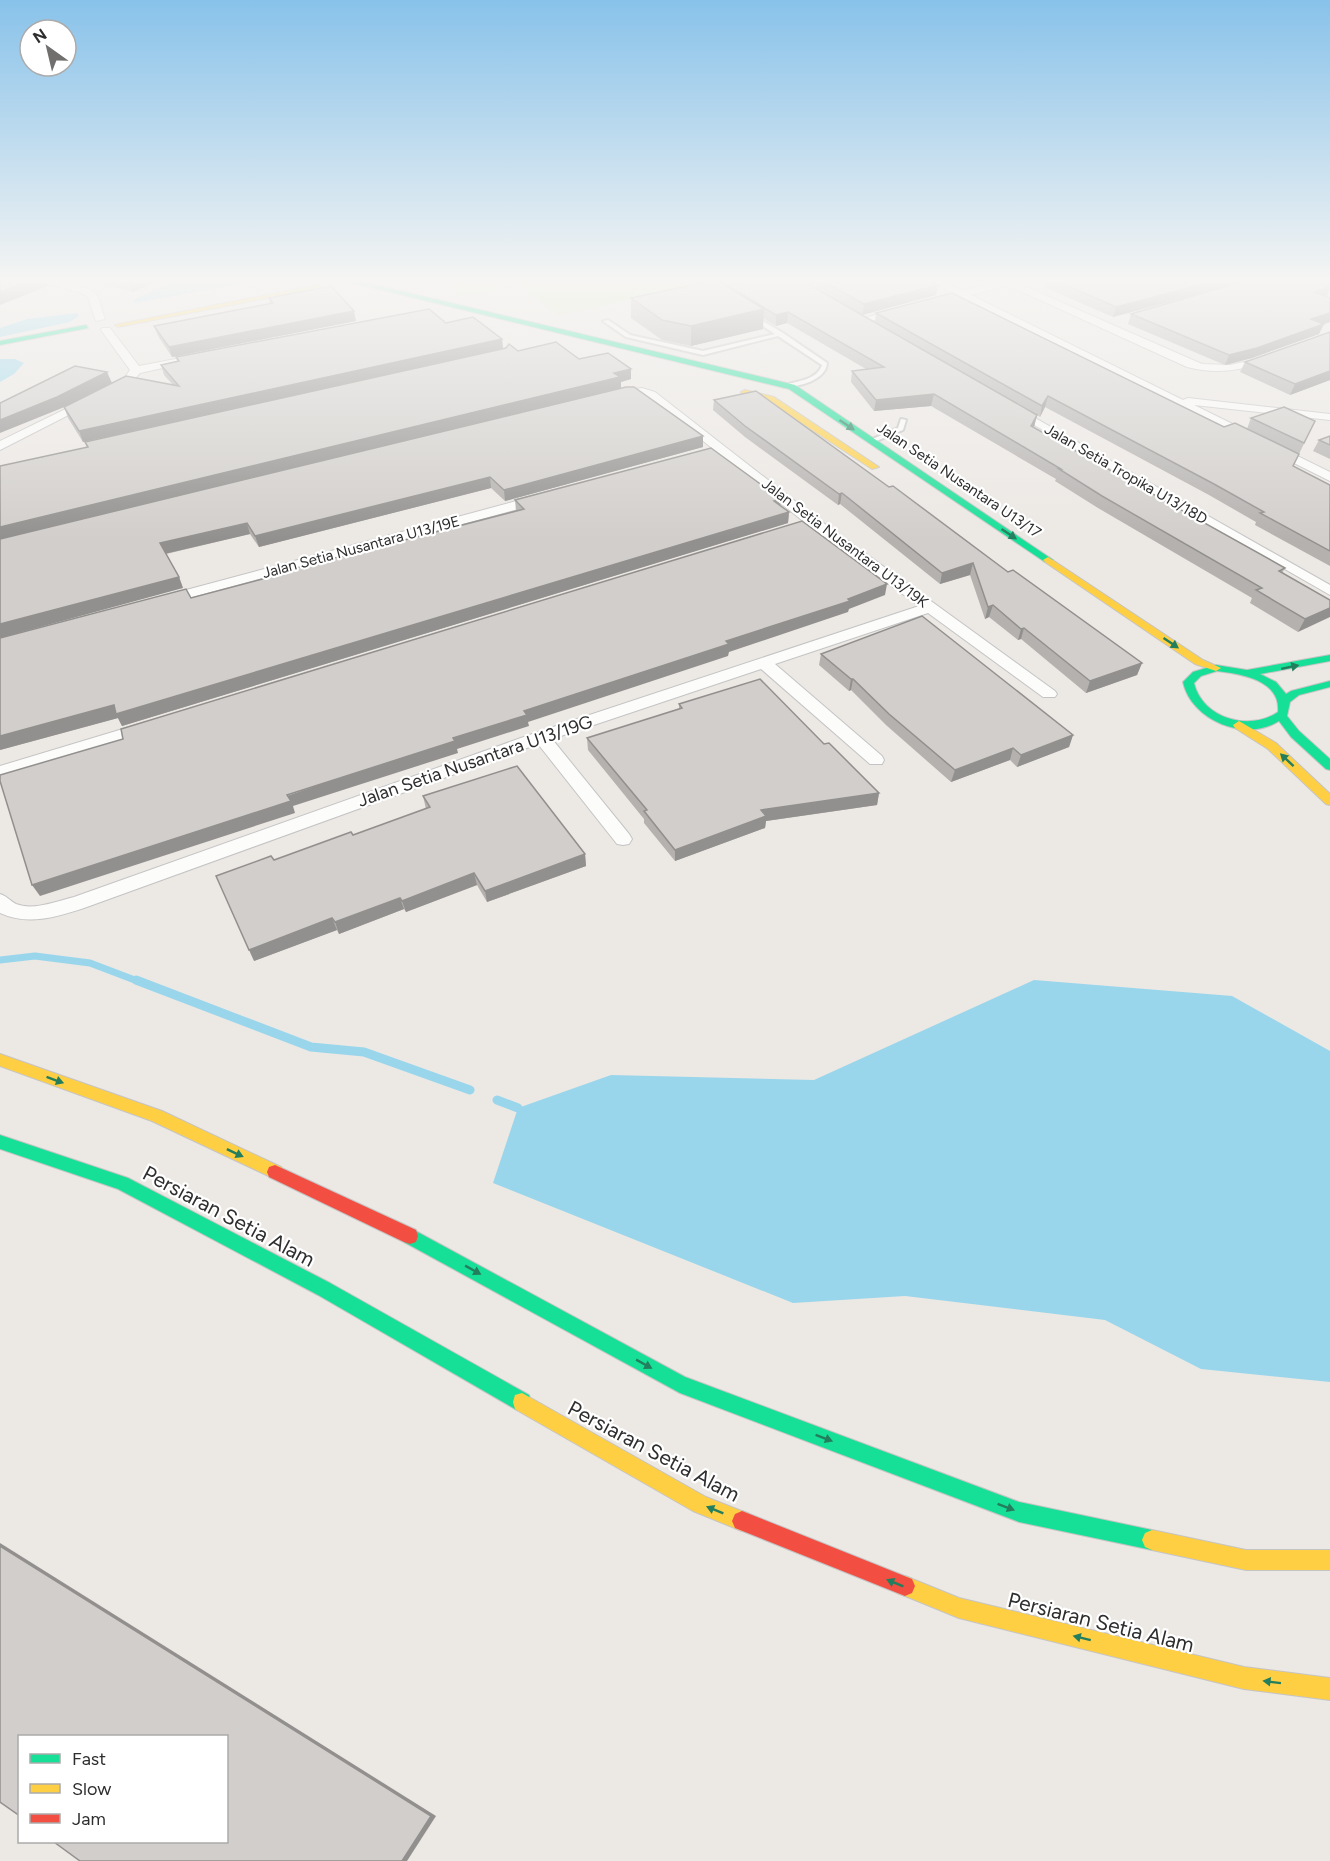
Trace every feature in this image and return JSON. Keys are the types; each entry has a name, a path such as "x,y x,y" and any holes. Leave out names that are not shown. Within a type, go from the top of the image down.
{"main road":[{"name":"Jalan Setia Nusantara U13/17","path":"701,366 792,387 1199,662 1216,669"},
{"name":"Jalan Setia Nusantara U13/17","path":"727,388 771,399 888,476"},
{"path":"1250,673 1272,685 1285,700 1286,709 1282,717 1265,725 1239,725 1223,721 1197,706 1190,697 1186,676 1205,670 1250,673 1330,658"},
{"path":"1285,700 1295,693 1330,684"},
{"path":"1282,717 1296,734 1330,766"},
{"path":"1239,725 1272,746 1330,801"},
{"path":"0,1060 157,1116 411,1236 680,1384 1019,1512 1246,1560 1330,1560"},
{"name":"Persiaran Setia Alam","path":"0,1142 122,1184 324,1289 700,1504 959,1608 1244,1678 1330,1689"}],"street":[{"path":"134,366 136,370"},
{"path":"116,387 126,382 136,370 156,366"},
{"path":"1104,366 1330,477"},
{"path":"1194,366 1211,371 1243,366"},
{"name":"Jalan Setia Nusantara U13/19K","path":"603,398 642,391 651,394 813,522 1049,694"},
{"path":"0,446 95,398"},
{"path":"1176,400 1330,417"},
{"name":"Jalan Setia Tropika U13/18D","path":"1003,403 1330,591"},
{"path":"699,455 722,449"},
{"name":"Jalan Setia Nusantara U13/19E","path":"149,604 550,496"},
{"path":"790,529 813,522"},
{"name":"Jalan Setia Nusantara U13/19G","path":"0,901 4,907 20,913 77,903 541,737 931,607"},
{"path":"764,663 876,760"},
{"path":"0,772 160,723"},
{"path":"541,737 622,839"}],"lane":[{"path":"786,386 818,376 825,366"},
{"path":"872,441 901,429 903,420"}],"water":[{"path":"0,366 21,366 14,374 0,382"},
{"path":"1034,980 1232,996 1330,1051 1330,1382 1201,1369 1105,1320 905,1296 793,1303 493,1183 518,1108 611,1075 814,1080"}],"building":[{"path":"75,366 107,372 57,397 0,420 0,403"},
{"path":"162,366 379,366 79,431 64,407 126,376 179,386"},
{"path":"426,366 626,366 631,369 614,373 620,377 0,527 0,466 88,447 85,442"},
{"path":"882,366 951,366 1037,415 1031,426 1285,568 1279,571 1330,600 1330,608 1305,619 1256,590 1262,588 1102,496 1059,469 1061,469 934,394 876,400 852,371 884,367"},
{"path":"970,366 1100,366 1224,427 1235,423 1299,454 1293,466 1330,485 1330,551 1260,513 1264,512 1214,484 1048,396 1042,406"},
{"path":"1254,366 1330,366 1330,371 1295,384"},
{"path":"626,387 634,387 703,436 504,490 490,477 255,536 247,523 160,543 179,577 0,624 0,539"},
{"path":"756,391 889,487 893,486 1008,572 1013,570 1142,663 1090,681 993,605 988,607 973,563 942,573 842,493 839,494 745,426 714,400"},
{"path":"1284,407 1315,421 1304,443 1251,418"},
{"path":"1330,436 1330,445 1319,440"},
{"path":"711,448 781,499 774,501 789,512 116,714 114,705 0,736 0,638 186,589 191,598 270,577 269,575 524,509 515,500"},
{"path":"802,521 887,584 848,599 850,601 726,641 729,644 524,711 527,715 453,738 455,741 287,795 291,801 32,885 0,775 123,739 121,729"},
{"path":"922,616 1073,735 1021,755 1013,748 955,770 889,714 853,679 821,654"},
{"path":"760,679 824,744 829,743 879,793 761,810 766,816 675,850 644,811 647,810 587,738 682,708 679,704"},
{"path":"517,766 585,854 485,891 474,873 402,901 400,898 335,922 332,918 249,950 216,876 271,856 274,860 351,832 353,835 430,807 423,796"},
{"path":"0,1546 431,1816 402,1861 80,1861 55,1843 228,1843 228,1735 18,1735 18,1815 0,1802"}],"waterway":[{"path":"0,960 35,956 90,963 140,982"},
{"path":"136,980 311,1047 364,1052 470,1090"},
{"path":"497,1100 518,1108"}],"traffic: fast":[{"path":"704,366 792,387 1048,560"},
{"path":"1250,673 1330,658"},
{"path":"1216,668 1250,674 1272,685 1280,692 1284,702 1283,713 1272,721 1258,725 1242,725 1211,715 1199,706 1191,695 1188,682 1197,674 1216,668"},
{"path":"1285,700 1295,693 1330,684"},
{"path":"1282,717 1295,734 1330,766"},
{"path":"0,1142 122,1183 324,1289 522,1402"},
{"path":"410,1236 680,1384 1019,1512 1152,1540"}],"traffic: slow":[{"path":"745,392 771,399 875,467"},
{"path":"1048,560 1199,662 1216,668"},
{"path":"1239,725 1272,746 1330,801"},
{"path":"0,1060 157,1116 275,1172"},
{"path":"522,1402 700,1504 742,1521"},
{"path":"1152,1540 1246,1560 1330,1560"},
{"path":"905,1586 959,1608 1244,1678 1330,1689"}],"traffic: jam":[{"path":"275,1172 410,1236"},
{"path":"742,1521 905,1586"}]}
